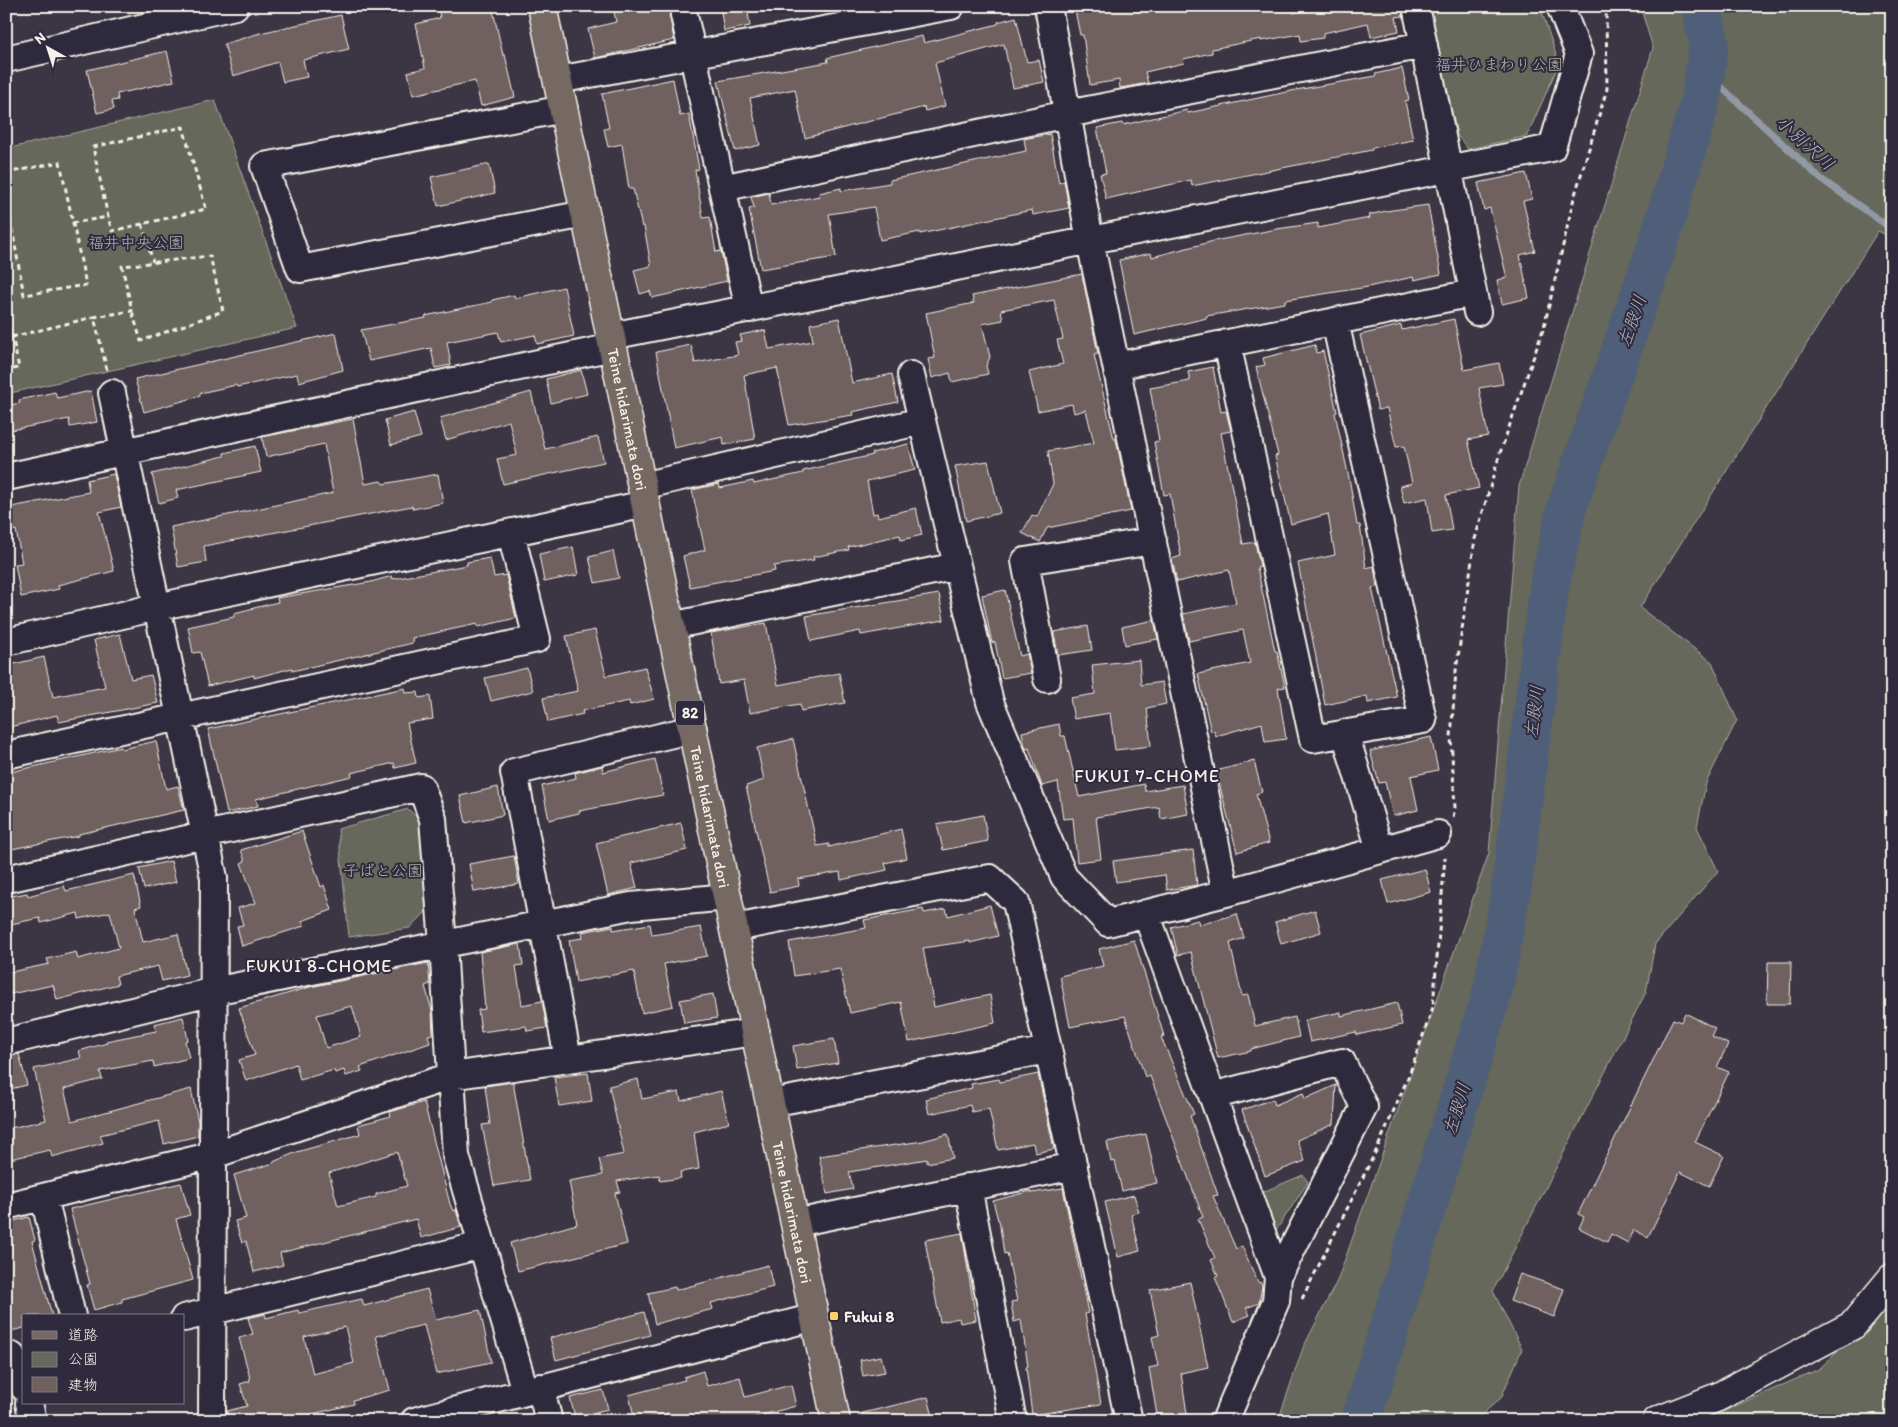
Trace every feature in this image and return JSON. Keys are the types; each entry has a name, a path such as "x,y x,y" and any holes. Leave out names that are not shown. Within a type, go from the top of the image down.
{"main road":[{"name":"Teine hidarimata dori","path":"542,6 836,1421"}],"street":[{"path":"6,59 235,6"},
{"path":"558,80 951,6"},
{"path":"1048,6 1090,241 1226,893"},
{"path":"1116,366 1335,321 1475,302 1416,6"},
{"path":"6,477 612,342 749,309 1552,148 1579,54 1560,6"},
{"path":"684,15 749,309"},
{"path":"722,188 1067,114 1424,45"},
{"path":"564,109 264,166 300,269 586,214"},
{"path":"1227,343 1313,738 1423,720 1335,321"},
{"path":"911,375 990,702 1064,877 1108,923 1226,893 1380,850 1445,838"},
{"path":"112,393 214,878 212,1421"},
{"path":"6,642 157,607 511,533 644,495 922,421"},
{"path":"6,754 537,639 511,533"},
{"path":"1047,679 1025,561 1153,541"},
{"path":"671,626 957,566"},
{"path":"568,1059 541,924 514,772 693,729"},
{"path":"1345,733 1380,850"},
{"path":"6,879 421,787 433,819 444,944 456,1156 482,1245 533,1389 549,1421"},
{"path":"735,928 990,878 1016,902 1129,1421"},
{"path":"6,1042 214,991 630,906 728,897"},
{"path":"1146,913 1278,1277"},
{"path":"6,1206 213,1155 451,1076 756,1032"},
{"path":"771,1103 1048,1050"},
{"path":"1212,1096 1342,1062 1364,1107 1278,1277 1276,1300 1225,1421"},
{"path":"796,1223 1074,1166"},
{"path":"968,1187 1013,1421"},
{"path":"44,1197 72,1314"},
{"path":"185,1318 482,1245"},
{"path":"1657,1421 1718,1396 1853,1324 1892,1278"},
{"path":"414,1421 815,1317"},
{"path":"6,1358 12,1356 22,1383"},
{"path":"29,1404 33,1421"}],"path":[{"path":"1298,1307 1378,1147 1409,1075 1433,1007 1445,838 1455,808 1452,728 1456,671 1475,539 1500,453 1544,327 1574,198 1607,89 1606,6"},
{"path":"183,127 206,209 112,231 108,217 94,147 183,127"},
{"path":"6,173 60,162 86,285 24,295 6,196"},
{"path":"72,223 108,217"},
{"path":"142,224 153,262"},
{"path":"6,233 12,232"},
{"path":"210,256 223,311 141,341 132,311 122,266 210,256"},
{"path":"6,308 19,368 6,370"},
{"path":"12,337 94,317 132,311"},
{"path":"94,317 112,393"}],"green space":[{"name":"福井ひまわり公園","path":"1429,6 1540,6 1559,64 1527,136 1468,149 1457,135"},
{"path":"1640,6 1892,6 1892,238 1878,231 1640,608 1712,662 1737,720 1706,783 1697,827 1718,871 1655,944 1646,992 1493,1291 1522,1349 1501,1398 1474,1421 1278,1421 1303,1348 1338,1279 1489,853 1519,486 1653,48"},
{"name":"福井中央公園","path":"215,100 297,328 6,394 6,149"},
{"name":"子ばと公園","path":"408,809 420,820 427,911 410,928 349,937 338,829"},
{"path":"1303,1175 1308,1182 1275,1232 1262,1195 1265,1191"},
{"path":"1892,1301 1892,1421 1701,1421 1819,1369"}],"building":[{"path":"438,6 492,6 515,97 481,106 475,81 413,95 408,72 425,68 416,24 440,18"},
{"path":"613,6 668,6 674,40 595,58 588,29 616,22"},
{"path":"720,6 747,6 750,26 724,31"},
{"path":"1091,6 1292,6 1293,13 1335,6 1401,6 1403,16 1396,17 1399,31 1371,37 1368,23 1323,33 1323,38 1301,41 1300,34 1261,41 1261,39 1212,49 1212,53 1183,59 1184,63 1145,72 1148,83 1120,88 1119,80 1090,85 1083,35 1080,35 1075,10"},
{"path":"341,15 349,49 303,60 307,77 283,82 278,62 233,76 224,44 260,33"},
{"path":"1016,17 1027,62 1039,60 1044,82 1013,88 1004,44 935,63 945,106 925,111 924,107 805,138 795,89 750,98 760,145 735,151 718,81 828,62 827,58 922,36 924,43 998,24 998,22"},
{"path":"167,51 174,81 117,94 118,100 112,101 114,109 97,113 87,70"},
{"path":"1402,68 1409,100 1405,101 1413,140 1192,186 1191,180 1106,199 1100,174 1106,173 1097,128 1122,123 1123,125 1187,110 1188,113 1296,90 1376,76 1375,74"},
{"path":"673,79 680,116 689,114 699,169 695,170 703,218 710,217 716,252 721,251 727,281 652,298 650,291 640,294 634,270 651,266 644,226 642,227 633,189 629,189 622,144 608,147 604,129 609,128 602,94"},
{"path":"1050,134 1059,183 1064,181 1069,208 1033,215 1032,210 920,234 920,232 880,240 874,207 829,214 836,257 761,269 749,209 754,208 751,197 769,193 771,205 820,196 819,193 841,188 841,191 890,183 890,180 1026,151 1024,139"},
{"path":"489,164 495,193 438,206 431,177"},
{"path":"1526,173 1532,199 1523,201 1535,251 1520,255 1529,298 1502,304 1497,280 1507,278 1490,208 1484,210 1478,183"},
{"path":"1428,205 1441,274 1414,280 1413,277 1368,287 1285,300 1285,303 1206,316 1207,318 1134,335 1119,260 1151,253 1152,257 1214,241 1277,229 1318,223 1318,228 1370,218 1369,215 1386,211"},
{"path":"1082,274 1098,354 1094,355 1114,439 1116,439 1131,511 1047,528 1040,542 1022,533 1032,515 1037,517 1053,484 1048,451 1094,443 1086,410 1074,413 1072,404 1038,411 1029,372 1063,364 1057,340 1063,339 1054,300 1001,310 1003,320 982,324 990,357 986,366 988,374 952,382 950,373 932,378 928,359 935,358 926,313 974,303 972,296"},
{"path":"564,287 574,336 537,344 535,335 501,342 498,332 447,342 451,365 435,368 431,348 369,361 361,330 426,318 425,316 492,302 492,300 514,295 515,298"},
{"path":"839,318 852,383 892,374 898,402 852,412 853,415 789,425 777,368 744,375 755,439 724,445 723,437 674,448 656,352 691,345 695,363 738,355 735,342 742,341 740,335 765,330 769,349 813,341 810,324"},
{"path":"1454,319 1464,370 1499,363 1503,384 1479,388 1488,436 1468,440 1479,488 1446,495 1452,530 1432,533 1427,498 1404,503 1400,486 1412,483 1404,446 1396,447 1387,408 1378,410 1360,335 1401,325 1402,330"},
{"path":"336,333 343,370 299,382 297,374 237,387 236,385 200,393 200,396 144,412 135,379"},
{"path":"1315,345 1317,353 1323,351 1337,412 1335,413 1357,525 1360,525 1366,568 1374,566 1377,587 1372,588 1397,697 1368,703 1367,696 1325,705 1298,563 1335,555 1328,514 1291,524 1275,456 1278,455 1256,367 1265,365 1263,358"},
{"path":"1213,367 1221,412 1226,411 1231,431 1221,433 1243,544 1255,542 1260,566 1257,567 1275,651 1277,651 1285,687 1278,688 1286,739 1265,742 1262,723 1216,736 1214,731 1211,732 1198,674 1250,663 1243,630 1189,641 1183,614 1236,603 1229,570 1177,582 1172,559 1181,556 1170,494 1164,495 1154,442 1159,441 1150,388 1190,381 1188,372"},
{"path":"581,370 587,394 551,403 546,379"},
{"path":"91,391 97,422 70,427 69,419 6,431 6,406 20,403 19,400 55,392 57,398"},
{"path":"531,392 545,449 598,437 604,462 503,484 497,459 517,455 509,421 446,440 440,418"},
{"path":"414,412 421,437 391,445 385,420"},
{"path":"353,419 365,484 381,481 383,484 438,474 443,503 413,509 412,506 204,546 206,562 178,567 171,527 333,493 324,444 266,457 262,437"},
{"path":"908,444 915,470 867,481 873,514 877,513 878,517 916,508 922,535 901,540 900,535 848,547 849,550 813,557 814,560 774,566 775,571 690,587 683,556 705,550 692,490 719,484 720,488 753,481 754,484 873,455 872,453"},
{"path":"255,446 261,472 176,490 178,498 159,503 152,474 224,456 224,453"},
{"path":"988,461 1000,513 966,521 955,466"},
{"path":"114,474 121,507 99,512 114,571 58,585 59,589 21,597 15,564 22,563 16,530 6,532 6,508 89,492 87,480"},
{"path":"573,547 578,575 544,582 539,554"},
{"path":"613,551 619,578 595,583 589,557"},
{"path":"490,558 494,577 506,575 516,618 478,627 477,624 412,638 413,643 292,671 292,668 254,678 254,675 208,686 200,652 193,653 188,627 234,617 234,613 278,602 277,598 371,582 392,576 393,579 467,565 467,562"},
{"path":"1005,590 1020,656 1027,654 1031,673 1002,678 995,642 992,643 982,595"},
{"path":"939,594 944,620 861,635 860,631 811,641 806,616"},
{"path":"1154,620 1158,639 1125,645 1122,627"},
{"path":"766,623 778,685 839,673 845,703 801,711 800,704 750,713 744,680 719,684 711,633"},
{"path":"1088,626 1092,650 1058,655 1054,632"},
{"path":"595,630 606,676 645,667 654,699 630,705 629,701 582,711 583,714 548,722 543,698 578,691 566,636"},
{"path":"120,634 131,679 151,675 158,703 59,722 57,715 6,728 6,666 44,657 53,697 105,687 94,640"},
{"path":"1139,660 1141,685 1162,682 1166,704 1147,708 1151,746 1115,750 1110,713 1074,719 1070,698 1095,694 1092,665"},
{"path":"527,668 533,691 491,701 485,678"},
{"path":"405,688 406,693 418,692 419,698 430,696 433,719 407,723 416,763 395,768 394,763 351,773 352,776 256,799 258,806 227,813 208,729"},
{"path":"1059,724 1061,736 1065,736 1079,797 1144,784 1145,791 1183,785 1188,814 1161,819 1159,807 1096,817 1101,859 1077,862 1073,818 1063,819 1058,782 1042,786 1029,748 1026,749 1025,747 1022,732"},
{"path":"1431,737 1438,770 1411,776 1418,810 1393,816 1385,782 1379,783 1370,751"},
{"path":"793,739 817,846 829,844 829,847 901,829 907,858 885,863 887,870 841,880 840,872 798,879 799,886 770,892 746,786 764,780 757,748"},
{"path":"156,741 166,789 178,786 184,810 79,834 79,836 6,850 6,773"},
{"path":"655,759 663,795 579,811 579,813 549,820 542,786 576,778 575,773 602,766 603,772"},
{"path":"1254,761 1262,792 1256,794 1269,843 1237,852 1216,771"},
{"path":"498,787 503,815 466,823 460,796"},
{"path":"983,815 988,841 943,850 937,824"},
{"path":"681,823 687,850 631,863 637,888 608,895 596,843"},
{"path":"302,831 321,887 324,885 332,910 302,921 304,926 242,946 237,926 243,925 238,908 256,903 241,863 245,861 241,850"},
{"path":"1193,850 1197,885 1167,890 1165,875 1116,882 1113,861"},
{"path":"514,856 519,884 474,892 469,864"},
{"path":"171,861 176,882 144,889 139,868"},
{"path":"1425,869 1431,892 1388,904 1382,880"},
{"path":"134,875 141,906 135,908 143,942 178,934 187,975 162,981 158,966 116,976 118,984 57,1000 53,985 6,995 6,973 49,964 47,959 76,952 78,959 119,948 110,912 79,919 78,913 41,923 40,918 6,925 6,897 27,893 28,896 64,886 66,891"},
{"path":"990,905 998,936 970,943 970,941 923,948 934,1007 990,995 995,1023 909,1042 901,1002 850,1013 840,969 794,976 789,942 866,928 864,920 923,909 924,913 946,909 948,916"},
{"path":"1315,910 1321,932 1281,944 1275,922"},
{"path":"1237,914 1244,938 1230,943 1242,996 1248,995 1255,1026 1295,1017 1299,1037 1251,1049 1251,1051 1218,1058 1191,952 1178,955 1171,927 1198,920 1199,925"},
{"path":"650,924 652,935 701,927 707,956 664,964 673,1006 642,1013 634,971 576,982 569,940 583,938 582,932 613,926 613,930"},
{"path":"1134,940 1164,1036 1161,1037 1194,1114 1190,1116 1218,1195 1213,1196 1236,1249 1242,1246 1258,1283 1260,1282 1262,1286 1259,1303 1246,1308 1250,1315 1233,1322 1215,1277 1218,1276 1211,1260 1215,1258 1198,1219 1203,1217 1150,1076 1145,1077 1125,1016 1070,1027 1060,976 1103,966 1099,949"},
{"path":"520,944 523,965 516,966 522,1005 542,1001 547,1028 527,1031 526,1026 481,1032 478,1010 485,1009 480,952"},
{"path":"1768,962 1791,962 1790,1004 1767,1004"},
{"path":"428,963 430,984 425,986 432,1011 433,1034 428,1035 430,1043 360,1067 362,1071 346,1076 344,1070 335,1073 334,1070 300,1080 296,1064 246,1081 239,1060 255,1055 239,1008 310,987","holes":["352,1006 361,1037 326,1048 317,1015"]},
{"path":"713,994 717,1018 684,1023 680,1000"},
{"path":"1397,1003 1402,1025 1357,1035 1356,1032 1310,1042 1305,1020 1341,1012 1341,1016"},
{"path":"1685,1013 1715,1028 1711,1036 1728,1044 1717,1067 1729,1072 1695,1142 1724,1156 1709,1186 1680,1172 1648,1237 1634,1230 1628,1243 1611,1234 1607,1242 1579,1228 1584,1217 1578,1214 1673,1019 1681,1022"},
{"path":"183,1017 188,1040 185,1041 189,1058 154,1067 153,1061 100,1071 102,1079 64,1089 72,1121 191,1089 198,1121 198,1136 164,1144 159,1121 100,1135 103,1143 52,1157 50,1150 10,1159 6,1129 46,1120 34,1069 81,1058 79,1051 107,1043 106,1041 156,1031 154,1024"},
{"path":"834,1039 838,1063 797,1070 793,1046"},
{"path":"19,1054 27,1085 6,1090 6,1057"},
{"path":"588,1073 592,1101 559,1106 554,1077"},
{"path":"1038,1074 1054,1149 1035,1153 1033,1143 998,1150 989,1109 972,1112 970,1105 929,1114 926,1099 972,1088 971,1084 999,1079 1000,1082"},
{"path":"638,1079 642,1099 679,1092 681,1101 721,1091 729,1123 694,1132 699,1169 680,1172 681,1178 660,1181 659,1175 617,1181 620,1192 615,1193 627,1244 518,1271 510,1243 577,1224 569,1181 603,1175 599,1159 624,1154 609,1086"},
{"path":"513,1082 530,1180 494,1186 482,1125 490,1124 485,1086"},
{"path":"1336,1085 1334,1124 1297,1140 1305,1161 1265,1176 1242,1110 1273,1099 1275,1105 1303,1093 1305,1099"},
{"path":"424,1102 450,1204 453,1211 456,1210 461,1227 421,1238 416,1219 280,1253 283,1265 254,1272 246,1241 242,1243 235,1221 246,1218 234,1175 274,1163 297,1152 360,1134 358,1125 391,1116 390,1112","holes":["397,1152 407,1186 376,1194 376,1197 338,1206 329,1173"]},
{"path":"948,1134 953,1158 927,1163 927,1159 849,1172 853,1189 827,1194 819,1156 923,1141"},
{"path":"1146,1134 1157,1183 1122,1191 1115,1161 1111,1162 1107,1142"},
{"path":"181,1183 190,1215 176,1219 193,1280 122,1299 122,1302 94,1310 87,1285 90,1284 70,1209"},
{"path":"1063,1188 1088,1313 1085,1314 1101,1404 1032,1415 1026,1367 1028,1366 1021,1320 1014,1322 1011,1302 1017,1301 1007,1253 1004,1254 999,1220 993,1201 1031,1191 1032,1193"},
{"path":"1134,1195 1139,1212 1131,1214 1140,1251 1118,1257 1105,1202"},
{"path":"29,1217 35,1240 32,1241 51,1314 22,1314 22,1328 6,1332 6,1223"},
{"path":"962,1233 976,1320 960,1323 959,1318 940,1322 925,1240"},
{"path":"768,1265 773,1287 711,1303 713,1309 655,1324 648,1293 675,1287 676,1290"},
{"path":"1520,1274 1564,1289 1554,1317 1510,1301"},
{"path":"1190,1282 1208,1367 1181,1373 1188,1421 1158,1421 1149,1368 1158,1366 1152,1337 1159,1335 1150,1290"},
{"path":"427,1289 436,1320 480,1310 491,1362 436,1374 424,1325 376,1336 390,1390 353,1400 354,1404 296,1418 296,1421 227,1421 227,1411 247,1406 240,1384 250,1381 239,1338 253,1334 248,1318 265,1314 266,1318 298,1310 299,1313 362,1299 364,1306","holes":["345,1327 354,1363 313,1374 304,1337"]},
{"path":"644,1312 650,1335 556,1360 550,1338"},
{"path":"881,1356 885,1372 863,1376 860,1360"},
{"path":"703,1371 707,1386 740,1377 745,1397 791,1385 796,1406 755,1417 756,1421 669,1421 668,1413 635,1421 629,1395 685,1380 684,1377"},
{"path":"603,1390 608,1409 575,1417 570,1398"},
{"path":"928,1397 934,1421 859,1421 859,1414"}],"waterway":[{"name":"左股川","path":"1361,1421 1493,990 1512,884 1550,582 1566,510 1659,241 1701,99 1709,43 1701,6"},
{"name":"小別沢川","path":"1705,72 1821,179 1892,229"}],"place":[{"name":"Fukui 8","path":"834,1316"}],"district":[{"name":"FUKUI 7-CHOME","path":"1147,776"},
{"name":"FUKUI 8-CHOME","path":"319,966"}]}
